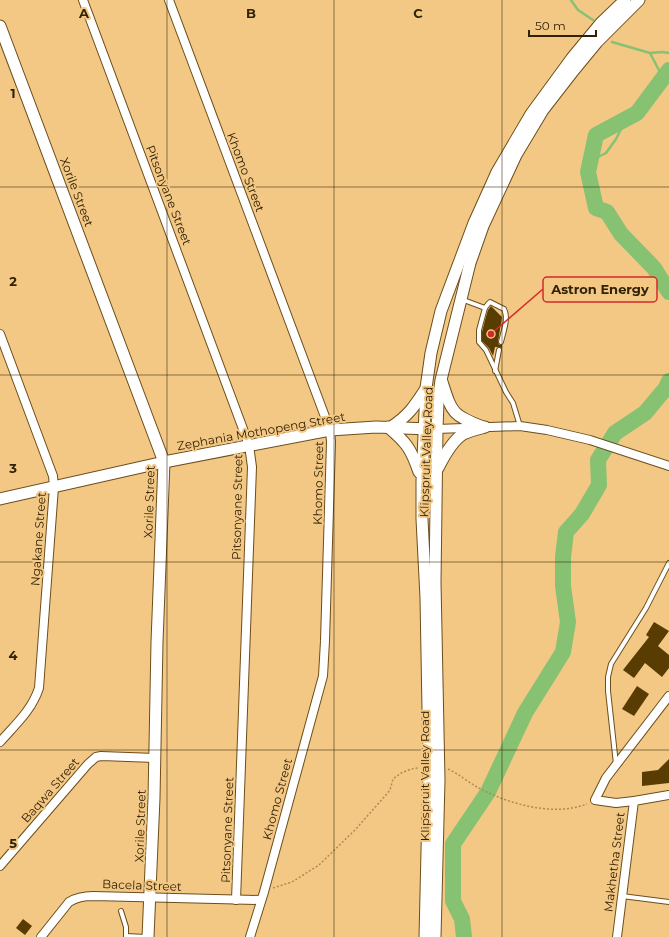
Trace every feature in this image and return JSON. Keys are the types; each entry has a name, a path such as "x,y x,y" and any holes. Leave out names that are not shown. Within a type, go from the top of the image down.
{"main road":[{"name":"Klipspruit Valley Road","path":"425,937 430,765 422,481 423,429 430,353 441,311 474,224 497,172 531,114 572,58 601,23 625,0"},
{"name":"Klipspruit Valley Road","path":"435,937 439,780 435,582 437,429 438,402 441,380 470,262 483,226 513,162 543,110 597,42 639,0"},
{"name":"Xorile Street","path":"0,26 2,37 164,462 157,642 155,758 150,897 147,937"},
{"path":"441,380 453,411 463,420 484,428"},
{"path":"422,481 409,446 390,427 404,419 412,410 426,388"},
{"name":"Zephania Mothopeng Street","path":"0,499 164,462 330,430 390,427 437,429"},
{"path":"437,468 445,454 458,438 464,434 484,428"}],"street":[{"name":"Pitsonyane Street","path":"83,0 249,445 252,467 236,900"},
{"name":"Khomo Street","path":"169,0 330,430 331,442 323,676 264,892 250,937"},
{"name":"Ngakane Street","path":"0,334 53,476 54,486 38,688 35,699 30,707 0,742"},
{"name":"Zephania Mothopeng Street","path":"437,429 520,426 546,430 590,440 669,466"},
{"path":"634,801 616,803 595,800 606,778 669,696"},
{"name":"Baqwa Street","path":"0,866 88,764 96,757 108,756 155,758"},
{"name":"Makhetha Street","path":"617,937 634,801 668,796"},
{"name":"Bacela Street","path":"41,937 69,902 75,898 93,896 261,900"}],"lane":[{"path":"461,299 485,308"},
{"path":"501,342 506,316 505,310 490,302 485,308 479,342 486,350 495,371 513,403 520,426"},
{"path":"495,371 499,350"},
{"path":"616,765 608,691 608,677 611,664 646,608 669,563"},
{"path":"622,896 669,902"},
{"path":"121,911 125,920 126,936 147,937"}],"path":[{"path":"264,892 292,882 320,865 355,830 385,796 390,790 393,779 401,773 411,769 420,768"},
{"path":"447,769 478,787 522,806 548,808 581,806 595,800"}],"building":[{"path":"491,306 502,317 498,342 499,345 502,345 502,349 500,347 495,347 493,356 489,348 482,341 482,332 485,320"},
{"path":"654,622 669,631 658,646 669,655 669,668 662,677 645,663 634,678 623,670 649,637 646,635"},
{"path":"637,686 649,694 634,716 622,709"},
{"path":"669,759 669,783 642,786 642,772 658,770"},
{"path":"23,919 32,926 25,935 16,928"}],"waterway":[{"path":"571,0 578,10 593,20"},
{"path":"612,42 650,53 669,53"},
{"path":"650,53 663,78"},
{"path":"669,70 637,113 596,135 588,172 596,208 607,212 621,234 654,268 669,292"},
{"path":"590,161 606,153 616,139 626,119"},
{"path":"464,937 462,919 453,901 453,844 488,792 525,713 563,652 568,622 563,586 563,557 566,532 582,514 599,485 598,460 615,433 645,413 666,388 669,381"}],"place":[{"name":"Astron Energy","path":"491,334"}]}
